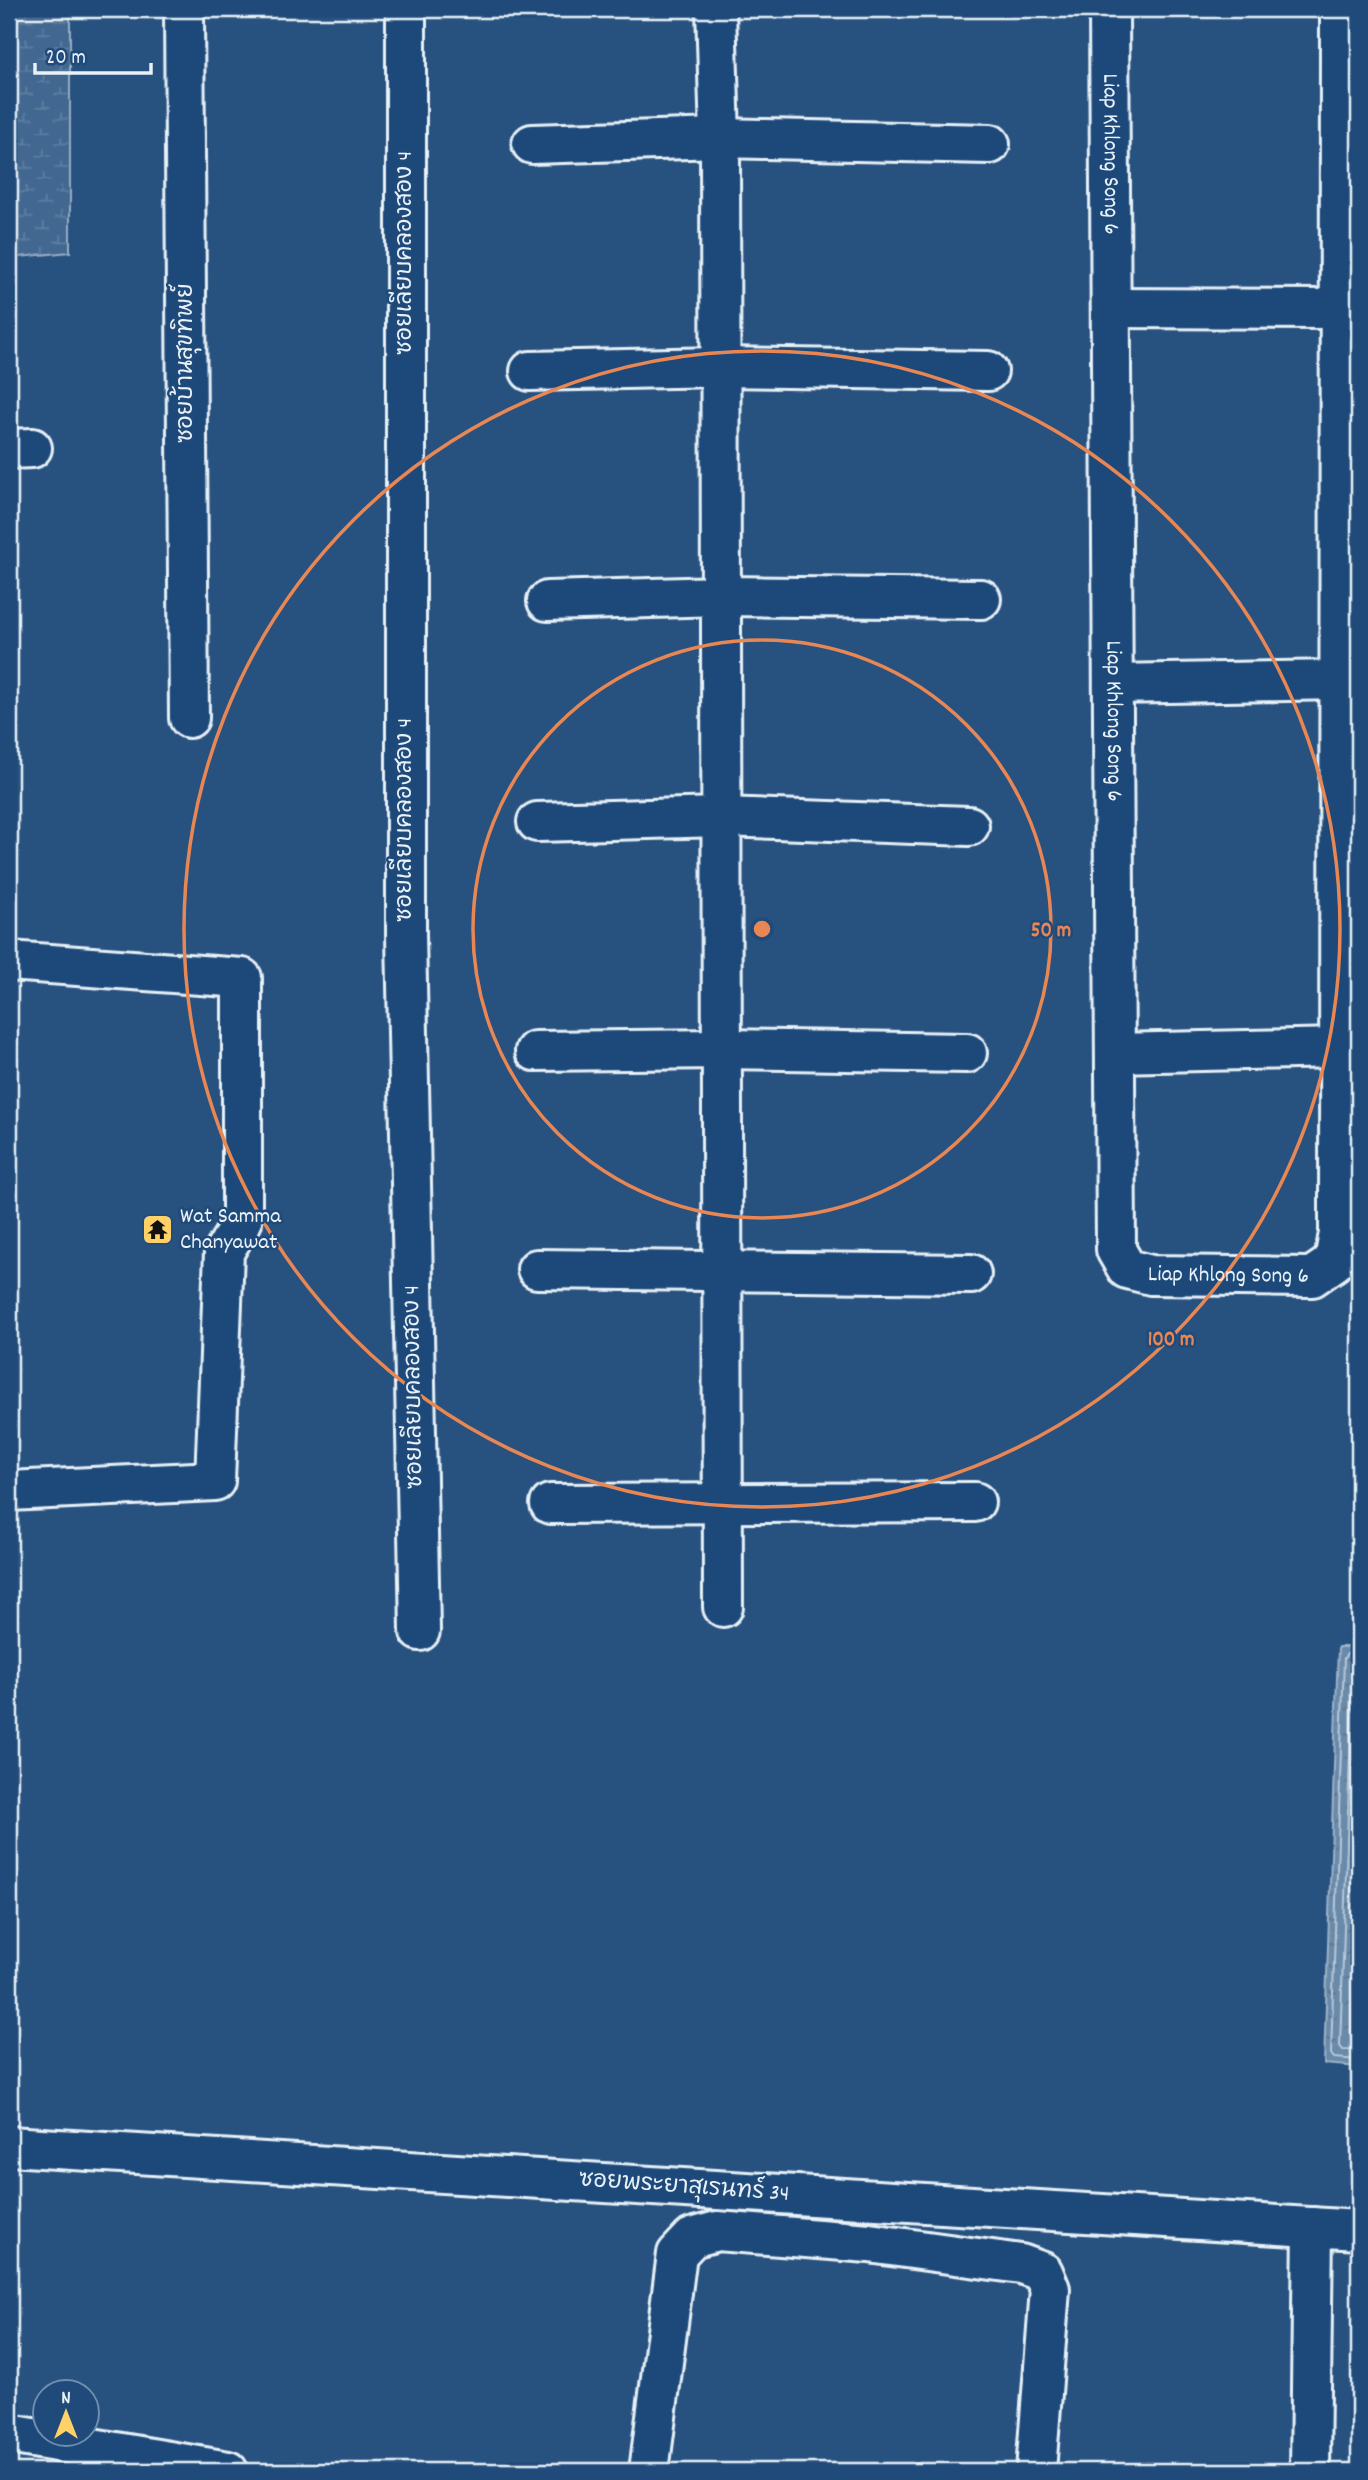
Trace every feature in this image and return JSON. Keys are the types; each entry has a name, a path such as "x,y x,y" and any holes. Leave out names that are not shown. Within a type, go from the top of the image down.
{"street":[{"name":"ซอยบ้านสุขทิพย์","path":"184,9 189,718"},
{"name":"ซอยเลียบคลองสอง 4","path":"406,9 406,934 420,1631"},
{"path":"716,9 720,138 723,1607"},
{"name":"Liap Khlong Song 6","path":"1109,9 1116,1250 1127,1269 1151,1275 1312,1276 1334,1262 1339,1233 1339,9"},
{"path":"532,144 720,138 990,144"},
{"path":"1111,308 1339,309"},
{"path":"530,371 720,367 988,371"},
{"path":"547,601 721,596 982,599"},
{"path":"1113,684 1339,681"},
{"path":"537,822 722,817 969,826"},
{"path":"9,961 242,978 242,1222 223,1252 215,1480 9,1491"},
{"path":"1115,1053 1339,1048"},
{"path":"535,1051 722,1049 967,1053"},
{"path":"537,1269 971,1274"},
{"path":"550,1504 975,1502"},
{"name":"ซอยพระยาสุเรนทร์ 34","path":"9,2146 1359,2230"},
{"path":"869,2244 876,2200"},
{"path":"1310,2471 1313,2227"},
{"path":"649,2471 677,2254 692,2238 717,2231 869,2244 1021,2264 1043,2272 1050,2289 1036,2471"},
{"path":"9,2434 228,2471"}],"green space":[{"path":"9,9 70,9 70,252 9,258"}],"water":[{"path":"1338,1647 1359,1647 1359,2067 1324,2064"}],"place":[{"name":"Wat Samma Chanyawat","path":"157,1230"}]}
